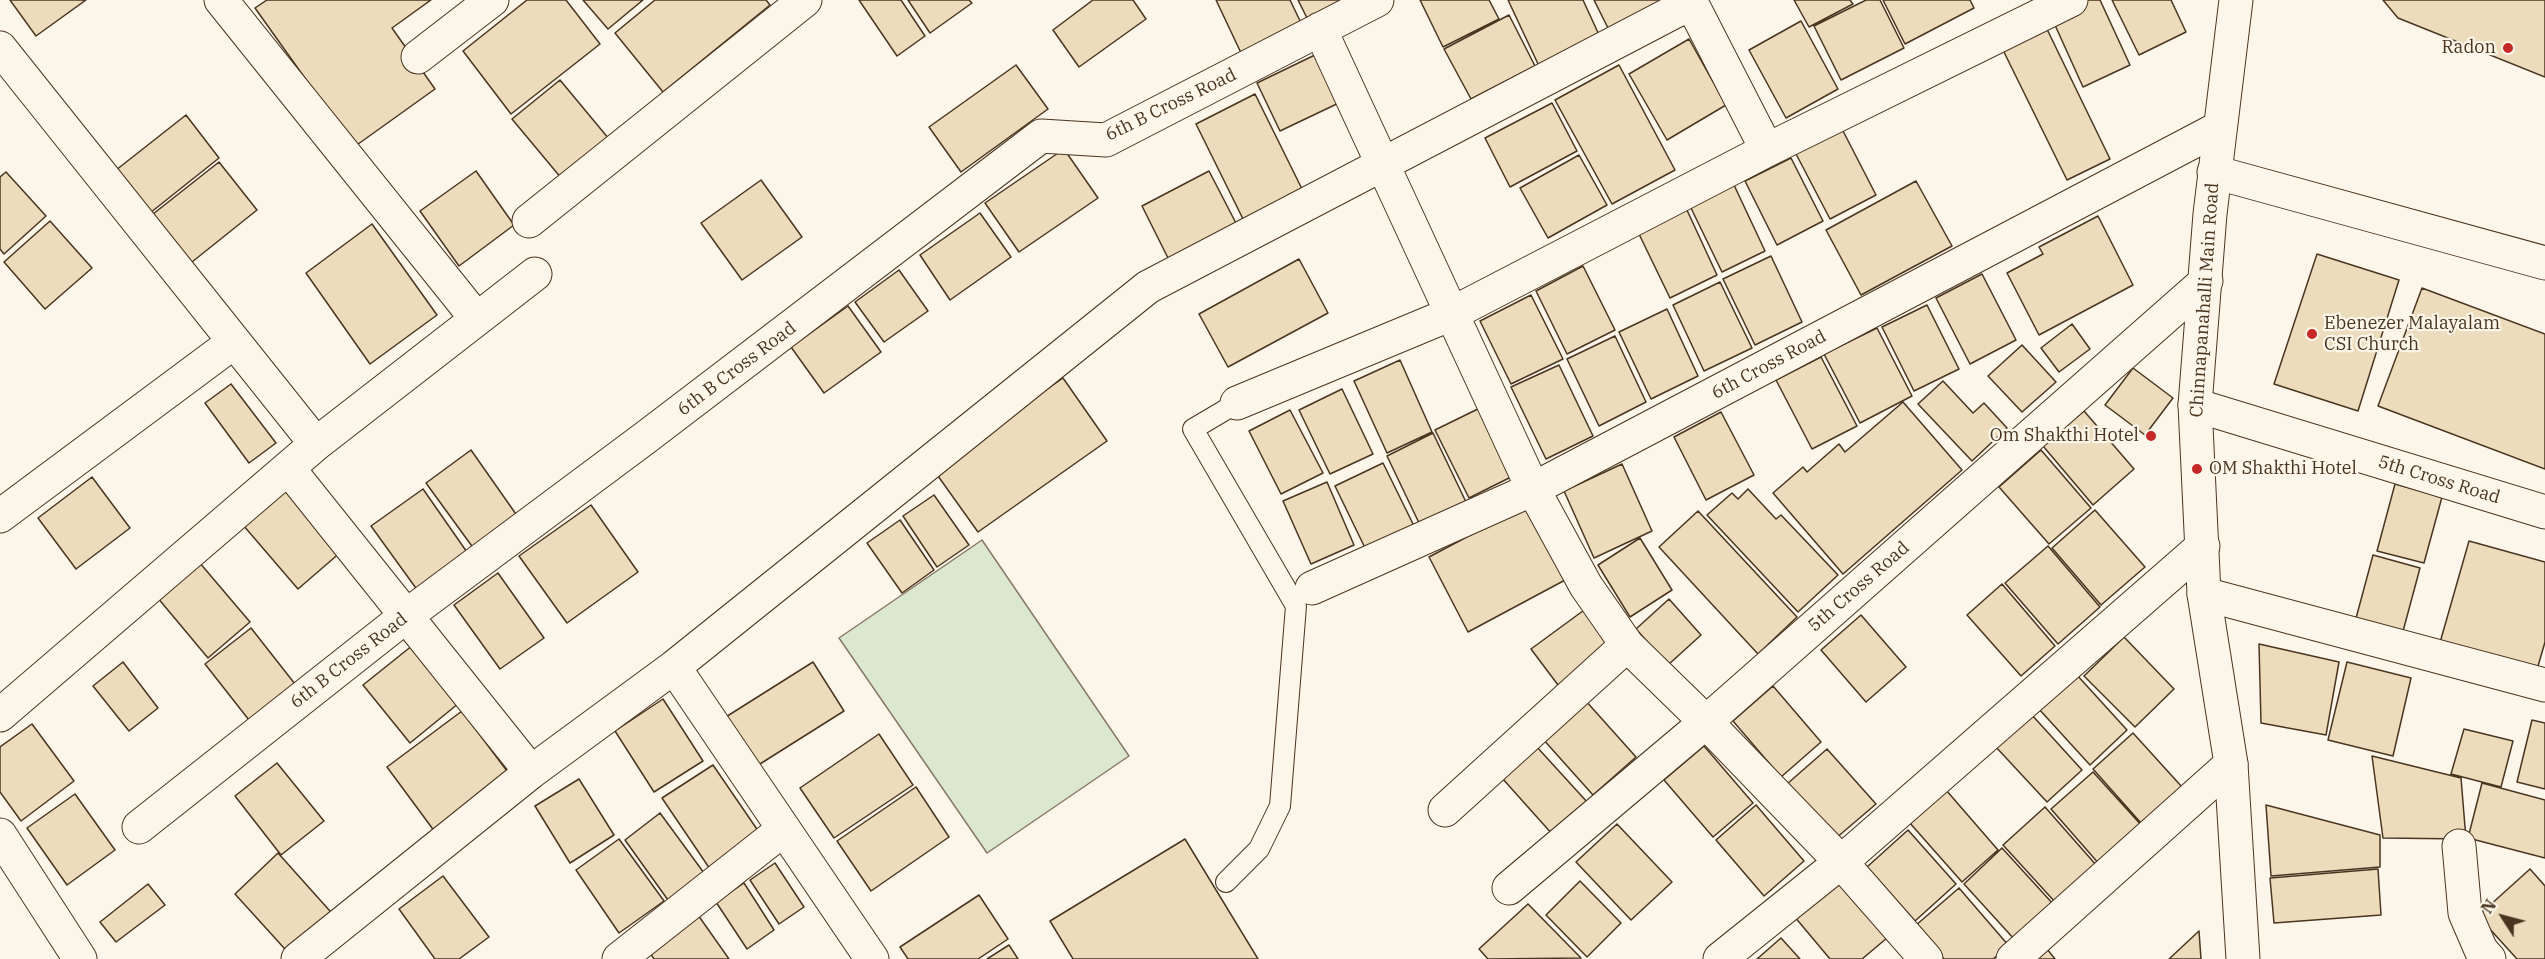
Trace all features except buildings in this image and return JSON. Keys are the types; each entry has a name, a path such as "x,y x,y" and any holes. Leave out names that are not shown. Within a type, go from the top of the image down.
{"street":[{"path":"221,0 476,318"},
{"path":"418,57 492,0"},
{"path":"529,221 805,0"},
{"name":"6th B Cross Road","path":"139,827 406,616 645,438 1041,136 1106,140 1377,0"},
{"path":"1237,403 1451,314 1767,150 2071,0"},
{"name":"Chinnapanahalli Main Road","path":"2236,0 2214,172 2195,405 2204,594 2231,764 2243,959"},
{"path":"298,959 531,772 675,667 1148,287 1691,2 1767,150"},
{"path":"1320,29 1533,489 1586,586 1627,645 1706,722 1840,862 1926,959"},
{"path":"0,48 316,444"},
{"name":"6th Cross Road","path":"1304,597 1533,489 2219,128"},
{"path":"2214,172 2545,263"},
{"path":"0,715 316,444 535,274"},
{"name":"5th Cross Road","path":"1509,888 1706,722 2206,281"},
{"path":"0,516 234,342"},
{"name":"5th Cross Road","path":"2195,405 2545,512"},
{"path":"288,468 531,772"},
{"path":"1720,959 1840,862 2203,546"},
{"path":"2204,594 2545,685"},
{"path":"1445,810 1627,645"},
{"path":"675,667 872,959"},
{"path":"2013,959 2231,764"},
{"path":"633,954 784,829"},
{"path":"0,835 80,959"},
{"path":"2459,846 2465,913 2481,950 2489,959"}],"lane":[{"path":"1226,882 1259,849 1280,806 1304,597 1193,429 1237,403"}],"green space":[{"path":"982,540 1129,756 987,853 839,638"}],"place":[{"name":"Radon","path":"2508,48"},
{"name":"Ebenezer Malayalam CSI Church","path":"2312,334"},
{"name":"Om Shakthi Hotel","path":"2151,436"},
{"name":"OM Shakthi Hotel","path":"2197,469"}]}
